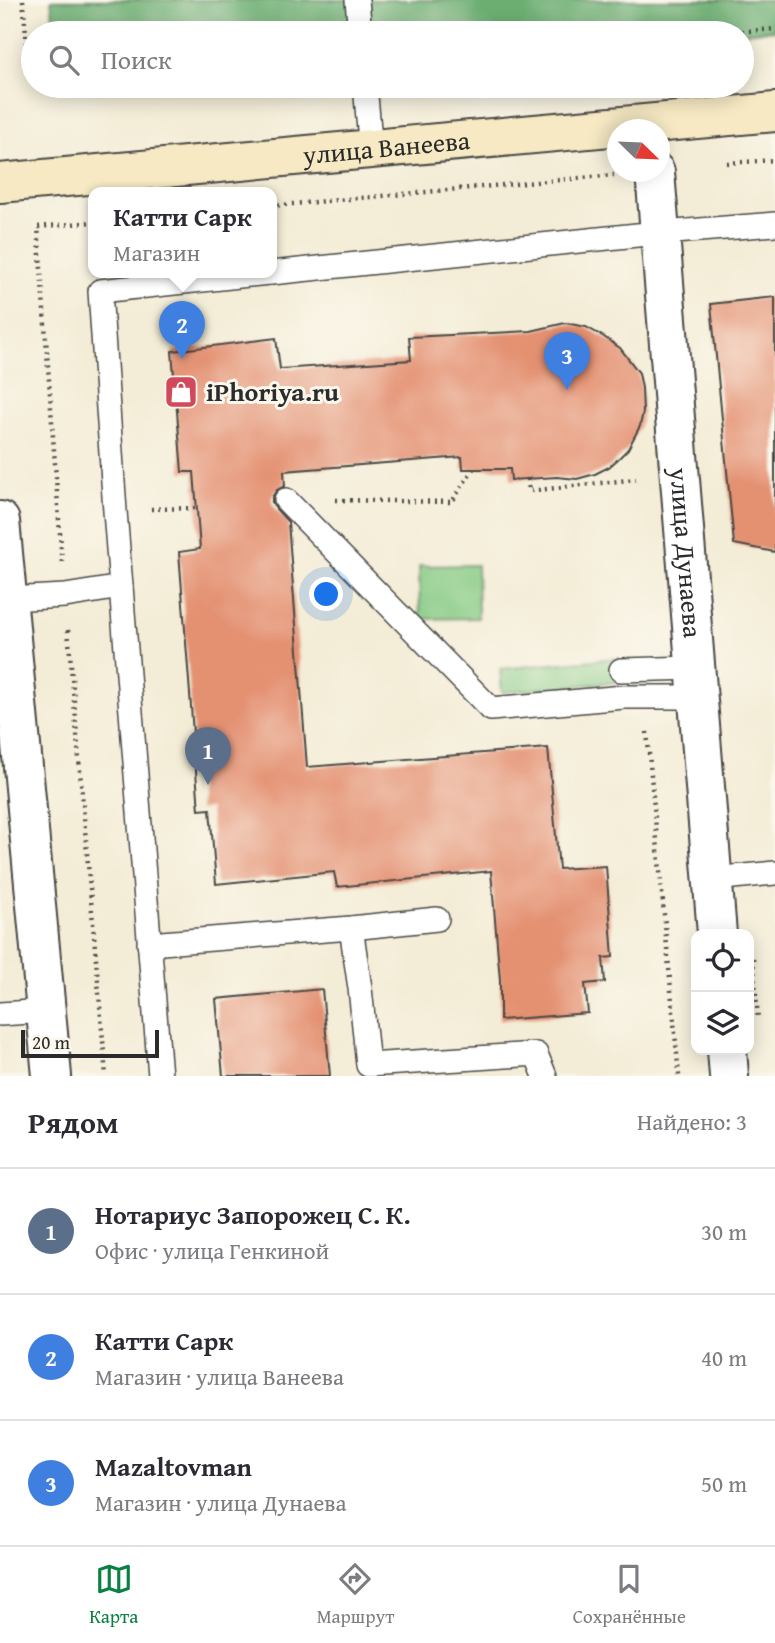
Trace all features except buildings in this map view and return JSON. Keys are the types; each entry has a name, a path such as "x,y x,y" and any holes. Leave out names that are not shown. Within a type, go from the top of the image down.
{"main road":[{"name":"улица Ванеева","path":"670,125 775,113"},
{"name":"улица Ванеева","path":"0,183 607,131"}],"street":[{"name":"улица Дунаева","path":"656,182 717,929"},
{"path":"0,521 52,1076"},
{"path":"727,1055 729,1076"}],"lane":[{"path":"357,0 359,21"},
{"path":"366,98 371,150"},
{"path":"277,272 659,233 775,224"},
{"path":"160,1076 100,291 223,278"},
{"path":"286,500 491,709 624,697 696,682"},
{"path":"8,599 65,596 121,587"},
{"path":"621,670 696,682"},
{"path":"713,879 775,873"},
{"path":"149,943 436,919"},
{"path":"351,928 368,1065 536,1054 545,1076"},
{"path":"0,1014 46,1010"}],"path":[{"path":"23,0 25,21"},
{"path":"754,31 775,29"},
{"path":"715,164 775,160"},
{"path":"277,205 607,175"},
{"path":"88,222 38,227 65,596 106,1076"},
{"path":"286,500 452,502 473,469"},
{"path":"115,511 197,508"},
{"path":"647,726 679,1076"}],"green space":[{"path":"51,0 775,0 775,30 754,32 754,21 54,21"},
{"path":"477,565 478,618 420,619 419,566"},
{"path":"616,658 617,682 502,692 500,669"}],"place":[{"name":"Катти Сарк","path":"182,359"},
{"name":"Mazaltovman","path":"567,390"},
{"name":"iPhoriya.ru","path":"181,392"},
{"name":"Нотариус Запорожец С. К.","path":"208,785"}]}
